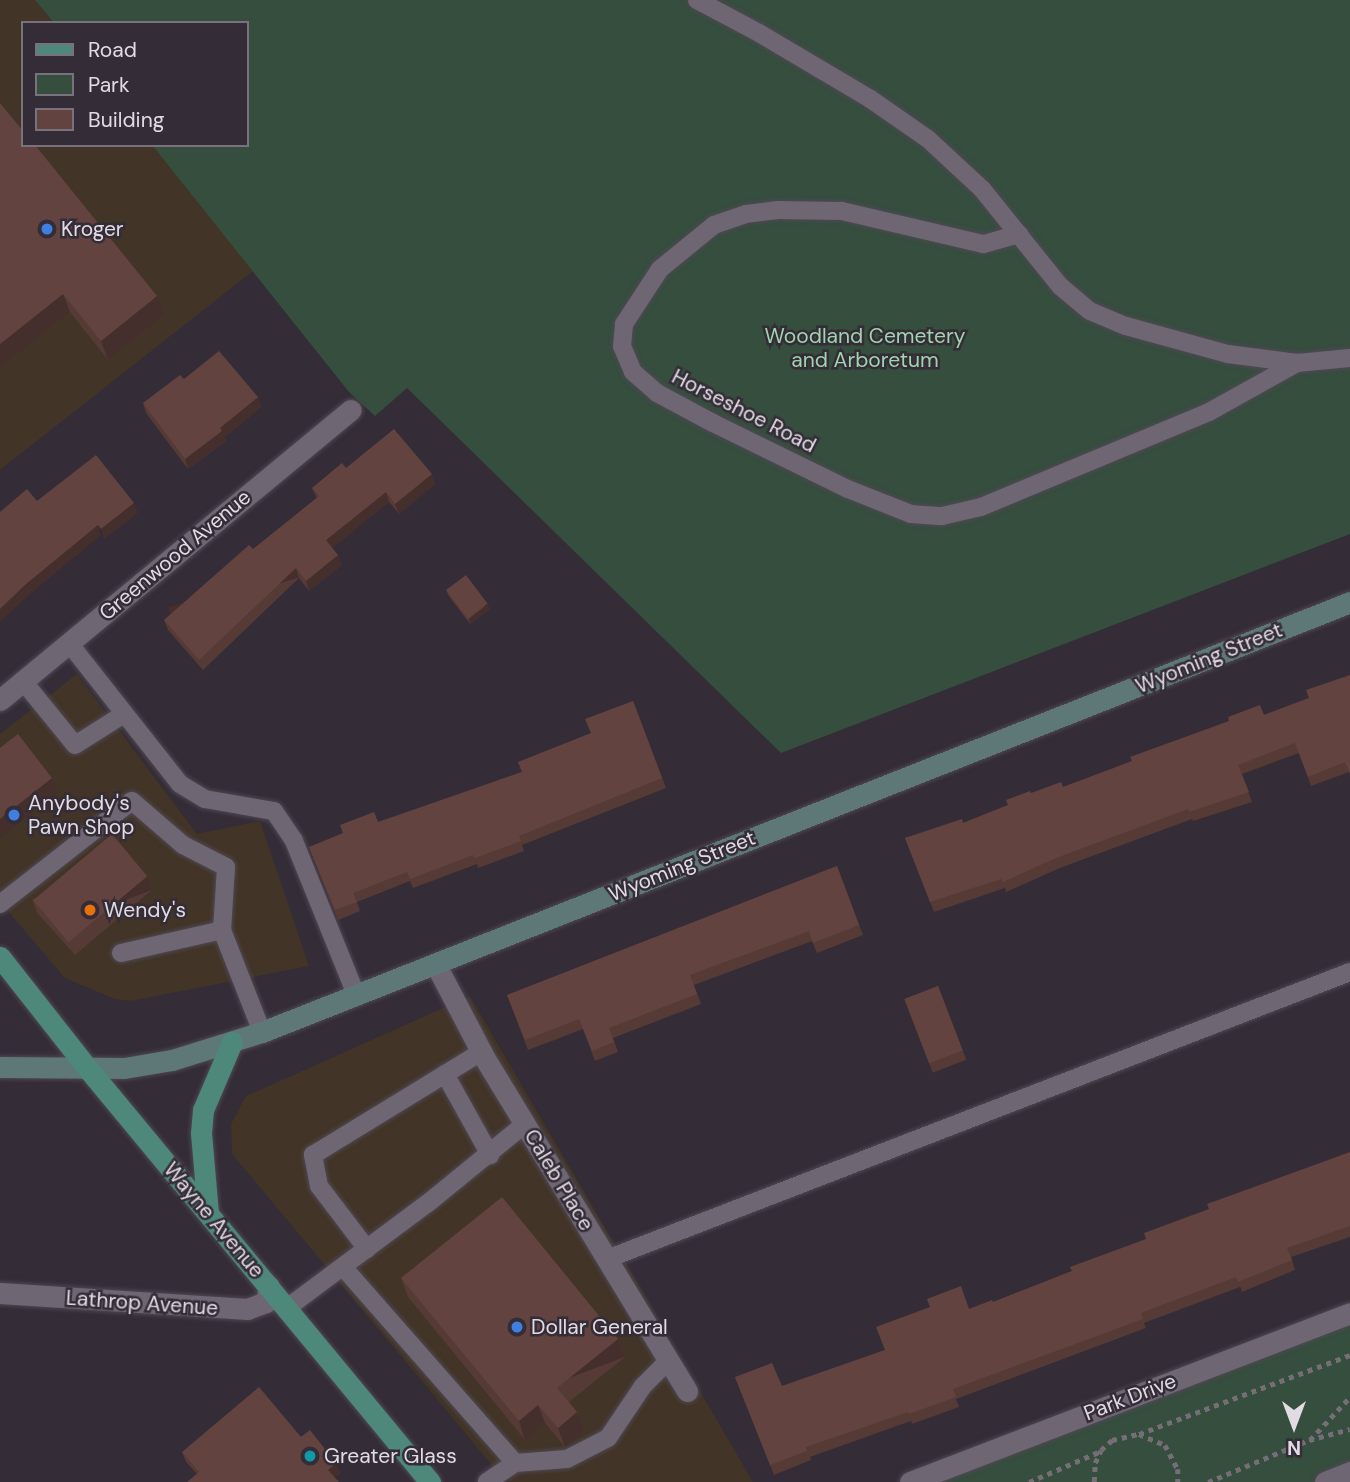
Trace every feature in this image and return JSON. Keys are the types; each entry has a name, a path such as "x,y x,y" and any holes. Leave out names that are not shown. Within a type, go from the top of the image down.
{"main road":[{"name":"Wayne Avenue","path":"0,957 89,1070 429,1482"},
{"path":"208,1213 201,1133 203,1110 232,1042"}],"street":[{"name":"Greenwood Avenue","path":"0,700 351,410"},
{"name":"Wyoming Street","path":"0,1067 89,1070 151,1064 262,1032 357,997 670,869 1350,602"},
{"name":"Caleb Place","path":"436,965 481,1052 687,1391"},
{"name":"Lathrop Avenue","path":"0,1293 247,1309 266,1302 269,1286"},
{"name":"Park Drive","path":"910,1482 1350,1313"},
{"path":"1325,1482 1350,1472"}],"lane":[{"path":"697,0 759,33 899,118 956,163 1079,305 1102,317 1227,354 1297,363 1350,358"},
{"name":"Horseshoe Road","path":"1019,234 983,244 842,211 778,210 746,214 715,225 660,269 624,324 622,346 633,372 649,386 713,423 886,504 911,514 942,516 981,507 1209,412 1297,363"},
{"path":"69,643 180,784 205,799 274,811 293,841 357,997"},
{"path":"23,681 75,745 124,714"},
{"path":"0,904 132,801 183,845 226,867 222,930 262,1032"},
{"path":"121,953 222,930"},
{"path":"607,1259 1350,972"},
{"path":"367,1250 318,1186 313,1155 481,1052"},
{"path":"445,1074 490,1155"},
{"path":"288,1308 490,1155 525,1124"},
{"path":"343,1267 514,1463"},
{"path":"487,1482 514,1463 567,1459 608,1438 643,1386 669,1360"}],"path":[{"path":"1029,1482 1101,1450 1112,1440 1139,1434 1350,1355"},
{"path":"1309,1440 1350,1397"},
{"path":"1208,1482 1309,1440 1350,1429"},
{"path":"1139,1434 1164,1445 1173,1456 1178,1482"},
{"path":"1094,1482 1095,1463 1101,1450"}],"shaded area":[{"path":"0,0 35,0 52,21 21,21 21,147 154,147 253,271 0,470"},
{"path":"77,674 197,834 260,821 309,966 131,1001 115,999 65,978 0,902 0,734"},
{"path":"470,996 753,1482 506,1482 232,1154 231,1124 246,1096"}],"green space":[{"name":"Woodland Cemetery and Arboretum","path":"35,0 1350,0 1350,534 781,753 407,388 375,416 349,392 154,147 248,147 248,21 52,21"},
{"path":"1350,1313 1350,1472 1325,1482 910,1482"}],"building":[{"name":"Kroger","path":"0,103 21,129 21,147 37,147 157,296 101,341 63,294 0,344"},
{"path":"219,351 258,397 220,428 222,431 185,459 143,403 180,375 184,379"},
{"path":"394,429 432,474 395,504 386,492 326,540 338,555 306,581 296,568 199,660 164,620 249,545 253,549 319,496 312,488 342,463 346,468"},
{"path":"96,455 134,503 101,529 98,525 0,609 0,512 27,489 37,501"},
{"path":"466,575 488,604 468,619 446,590"},
{"path":"1350,675 1350,773 1345,762 1308,777 1295,743 1238,765 1249,792 1189,812 1188,809 1056,858 1003,882 1001,879 930,902 905,838 962,819 963,823 1008,805 1006,800 1030,791 1031,793 1061,782 1063,787 1132,761 1130,757 1229,721 1228,717 1260,705 1264,715 1309,698 1306,690"},
{"path":"633,701 662,778 519,836 521,841 475,858 473,855 410,879 407,872 353,893 357,902 335,910 309,847 343,833 340,825 374,812 378,822 522,772 518,762 591,733 585,719"},
{"name":"Anybody's Pawn Shop","path":"18,734 52,778 0,819 0,748"},
{"path":"112,834 147,876 68,942 33,900"},
{"path":"837,866 859,925 813,943 809,931 690,975 697,994 609,1028 614,1042 592,1051 579,1019 525,1040 507,995"},
{"path":"938,986 963,1050 929,1063 904,999"},
{"path":"1350,1152 1350,1226 1287,1248 1292,1260 1238,1282 1236,1277 1141,1313 1143,1319 953,1389 956,1397 806,1447 807,1451 770,1465 735,1377 772,1363 782,1386 885,1350 876,1327 930,1307 927,1299 961,1286 969,1309 992,1300 993,1302 1072,1271 1070,1267 1146,1239 1144,1233 1209,1209 1207,1204"},
{"name":"Dollar General","path":"502,1197 618,1339 557,1388 577,1412 558,1428 538,1405 519,1421 401,1278"},
{"path":"259,1387 301,1437 310,1430 336,1463 328,1470 339,1482 187,1482 199,1472 182,1452"}],"place":[{"name":"Kroger","path":"47,229"},
{"name":"Anybody's Pawn Shop","path":"14,815"},
{"name":"Wendy's","path":"90,910"},
{"name":"Dollar General","path":"517,1327"},
{"name":"Greater Glass","path":"310,1456"}]}
